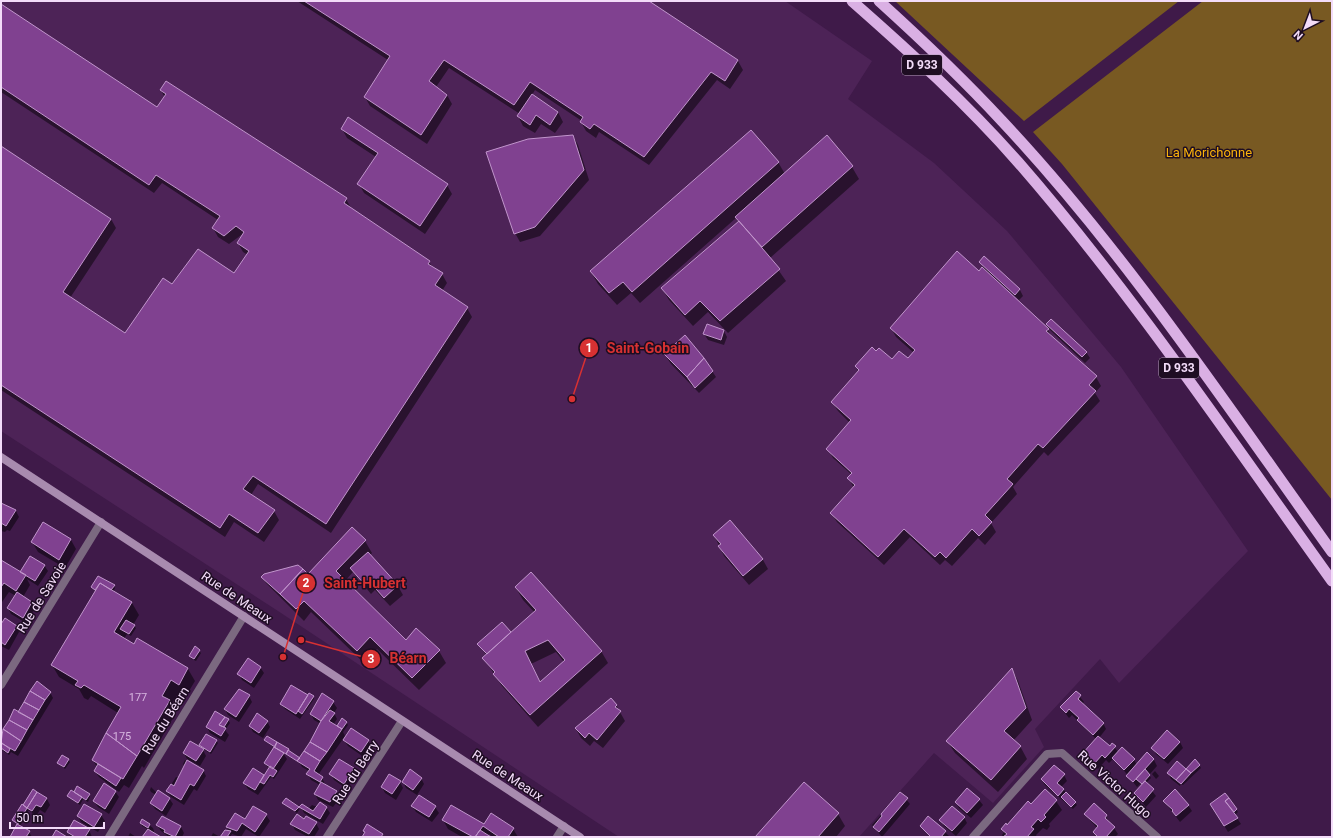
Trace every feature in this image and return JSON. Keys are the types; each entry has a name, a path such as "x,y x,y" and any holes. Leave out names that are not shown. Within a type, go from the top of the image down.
{"highway":[{"name":"D 933","path":"852,1 944,85 990,132 1017,161 1101,262 1332,581"},
{"name":"D 933","path":"879,1 1003,122 1110,248 1162,316 1332,552"}],"main road":[{"name":"Rue de Meaux","path":"1,457 580,837"}],"street":[{"name":"Rue de Savoie","path":"1,685 101,522"},
{"name":"Rue du Béarn","path":"109,837 244,616"},
{"name":"Rue du Berry","path":"327,837 402,721"},
{"name":"Rue Victor Hugo","path":"973,837 1047,754 1062,753 1157,837"},
{"path":"557,837 564,826"}],"shaded area":[{"path":"1,1 785,1 872,61 848,99 934,163 1007,231 1121,367 1248,551 1119,683 1100,659 1035,729 1044,747 993,803 934,753 859,837 619,837 278,611 1,431"}],"green space":[{"path":"895,1 1179,1 1024,121"},
{"name":"La Morichonne","path":"1203,1 1332,1 1332,500 1062,164 1033,132"}],"building":[{"path":"304,1 649,1 738,60 725,81 711,72 644,157 594,124 590,129 580,122 583,117 530,82 514,105 444,60 429,81 447,95 421,135 364,97 390,56"},
{"path":"1,4 157,107 166,94 160,90 166,81 347,198 344,203 430,261 428,264 443,273 435,285 468,307 326,524 253,476 243,489 275,510 258,533 229,514 220,528 1,385 1,146 111,219 63,292 125,333 163,278 172,284 198,249 234,273 249,251 237,243 244,232 236,226 224,236 212,228 220,216 156,175 149,185 1,87"},
{"path":"532,94 558,112 550,125 536,115 530,125 517,116"},
{"path":"348,117 448,184 420,226 357,184 378,153 341,129"},
{"path":"751,130 779,162 632,292 623,282 609,293 590,271"},
{"path":"573,135 584,170 535,227 514,234 486,152 528,139"},
{"path":"827,135 853,166 762,247 735,217"},
{"path":"739,221 780,269 720,321 700,301 685,315 661,288"},
{"path":"957,251 979,271 982,267 1049,329 1046,331 1097,376 1089,385 1096,391 1043,448 1038,444 1007,479 1013,484 985,515 992,522 979,536 972,529 946,558 940,552 935,557 904,529 878,557 830,513 855,485 847,478 852,473 826,449 851,420 831,402 859,370 855,366 872,347 876,351 879,348 892,359 899,351 908,358 915,350 890,328"},
{"path":"984,256 1020,289 1015,295 979,262"},
{"path":"1051,319 1087,352 1082,357 1046,324"},
{"path":"707,324 724,330 721,340 703,334"},
{"path":"685,335 704,358 687,377 664,354"},
{"path":"704,358 713,371 695,388 687,377"},
{"path":"1,503 16,510 6,526 1,523"},
{"path":"730,520 763,559 743,576 718,546 721,544 713,535"},
{"path":"43,522 71,539 59,560 31,542"},
{"path":"352,527 366,540 336,571 406,640 416,628 440,650 412,678 370,637 357,651 304,601 296,609 280,594 303,569 308,574"},
{"path":"368,552 398,585 384,598 369,581 365,585 350,568"},
{"path":"30,556 45,565 35,581 20,572"},
{"path":"1,560 26,575 16,591 4,583 1,587"},
{"path":"298,565 303,569 280,594 261,577 264,574"},
{"path":"531,572 602,651 530,715 493,674 495,672 482,658 536,610 515,587","holes":["548,640 565,660 540,682 525,651"]},
{"path":"98,576 115,585 111,590 100,583 95,590 91,587"},
{"path":"100,583 132,602 114,632 134,644 137,638 188,668 179,685 171,680 162,696 170,700 137,756 106,733 121,707 84,685 81,688 75,685 78,681 51,665"},
{"path":"17,592 32,602 23,618 7,608"},
{"path":"5,618 17,626 5,645 1,642 1,624"},
{"path":"126,620 135,625 129,634 120,629"},
{"path":"502,622 511,632 487,654 477,644"},
{"path":"195,646 200,650 194,659 189,656"},
{"path":"248,658 261,667 251,683 237,674"},
{"path":"1012,668 1026,708 1004,731 1021,746 991,780 946,741"},
{"path":"37,681 51,692 45,700 30,691"},
{"path":"291,685 308,695 296,714 280,704"},
{"path":"239,689 250,695 236,717 224,709"},
{"path":"30,691 45,700 39,710 24,702"},
{"path":"1076,691 1081,695 1078,699 1104,723 1093,735 1077,720 1079,718 1069,709 1066,713 1060,707"},
{"path":"309,693 314,696 302,714 298,711"},
{"path":"322,693 334,701 321,721 310,714"},
{"path":"611,698 617,705 615,707 621,711 597,740 589,733 585,738 575,728"},
{"path":"24,702 39,710 33,720 18,712"},
{"path":"14,709 33,720 27,730 9,720"},
{"path":"330,710 335,713 329,721 342,729 327,752 310,742 321,721"},
{"path":"215,711 225,717 219,725 226,728 221,736 206,727"},
{"path":"257,713 268,721 259,733 249,726"},
{"path":"225,717 229,719 224,727 219,725"},
{"path":"342,718 347,722 342,729 337,726"},
{"path":"9,720 27,730 21,741 3,729"},
{"path":"351,728 369,740 361,752 343,740"},
{"path":"3,729 21,741 15,751 1,743"},
{"path":"1167,730 1180,742 1164,759 1151,748"},
{"path":"106,733 137,756 123,779 92,760"},
{"path":"206,734 217,740 210,752 199,745"},
{"path":"267,736 277,742 275,747 264,740"},
{"path":"1098,736 1110,746 1112,743 1116,746 1105,758 1102,755 1094,764 1082,754"},
{"path":"190,741 204,749 196,761 183,753"},
{"path":"277,742 289,749 286,754 274,747"},
{"path":"310,742 327,752 320,761 304,751"},
{"path":"2,743 10,749 8,753 1,748"},
{"path":"274,747 284,753 273,769 264,763"},
{"path":"1122,747 1135,759 1124,770 1112,758"},
{"path":"288,750 300,758 297,761 286,754"},
{"path":"304,751 320,761 314,771 323,777 320,782 306,774 310,769 297,761"},
{"path":"1147,752 1154,759 1133,782 1126,776"},
{"path":"62,755 69,759 64,767 57,763"},
{"path":"339,759 354,768 344,784 329,774"},
{"path":"1195,759 1200,765 1191,773 1186,769"},
{"path":"187,760 204,770 194,786 190,784 181,800 166,791 171,784 174,786"},
{"path":"1177,761 1186,769 1176,780 1167,773"},
{"path":"98,764 121,778 116,786 94,771"},
{"path":"1054,765 1065,774 1057,783 1064,789 1058,796 1041,779"},
{"path":"270,766 277,771 273,777 270,775 264,784 260,782"},
{"path":"253,768 264,775 255,790 243,783"},
{"path":"410,769 422,778 413,790 402,782"},
{"path":"1145,769 1150,775 1142,784 1136,779"},
{"path":"1186,769 1191,773 1181,784 1176,780"},
{"path":"389,774 401,781 392,794 381,787"},
{"path":"1145,781 1154,789 1143,802 1134,793"},
{"path":"321,782 337,791 330,802 314,794"},
{"path":"804,782 839,813 818,837 755,837"},
{"path":"104,783 116,791 105,809 93,801"},
{"path":"77,786 90,794 86,800 74,792"},
{"path":"967,788 980,799 967,813 955,802"},
{"path":"33,789 37,792 27,808 23,805"},
{"path":"1045,789 1057,800 1044,815 1046,817 1041,822 1038,819 1031,827 1034,829 1027,837 1003,837 1007,834 1001,829 1006,823 1007,825 1028,801 1031,804"},
{"path":"1175,789 1189,805 1176,816 1172,811 1173,810 1163,801"},
{"path":"71,790 82,797 78,803 67,796"},
{"path":"158,790 170,798 162,811 150,803"},
{"path":"37,792 47,798 41,807 36,805 32,811 27,808"},
{"path":"900,792 908,798 879,832 873,827 882,816 881,814"},
{"path":"1066,792 1076,802 1071,807 1061,797"},
{"path":"1225,793 1229,798 1225,801 1238,818 1224,826 1210,804"},
{"path":"419,795 436,806 429,817 411,806"},
{"path":"286,798 299,807 295,811 282,803"},
{"path":"1229,798 1237,809 1234,812 1225,801"},
{"path":"320,802 327,807 320,819 299,807 302,804 313,811"},
{"path":"1094,803 1107,815 1105,818 1115,827 1106,837 1098,837 1093,832 1098,826 1084,814"},
{"path":"22,804 27,808 18,824 12,820"},
{"path":"84,804 102,814 94,827 77,816"},
{"path":"451,805 484,824 491,813 514,828 508,837 499,837 483,826 475,837 473,837 442,820"},
{"path":"253,806 267,814 255,832 242,823 237,831 226,827 235,813 245,819"},
{"path":"952,806 965,817 952,831 939,820"},
{"path":"297,814 304,819 306,816 317,822 309,834 290,824"},
{"path":"162,816 181,826 175,837 164,832 165,830 156,825"},
{"path":"928,816 946,831 941,837 931,837 920,826"},
{"path":"142,819 150,824 148,828 140,823"},
{"path":"74,820 90,829 85,837 75,837 67,832"},
{"path":"17,824 30,831 26,837 10,837"},
{"path":"367,824 383,834 381,837 362,837 365,832 363,831"},
{"path":"148,829 151,831 161,837 142,837"},
{"path":"56,830 67,837 52,837"},
{"path":"225,830 231,831 227,837 220,837"},
{"path":"480,830 491,837 475,837"}],"place":[{"name":"Saint-Gobain","path":"572,399"},
{"name":"Béarn","path":"301,640"},
{"name":"Saint-Hubert","path":"283,657"}]}
